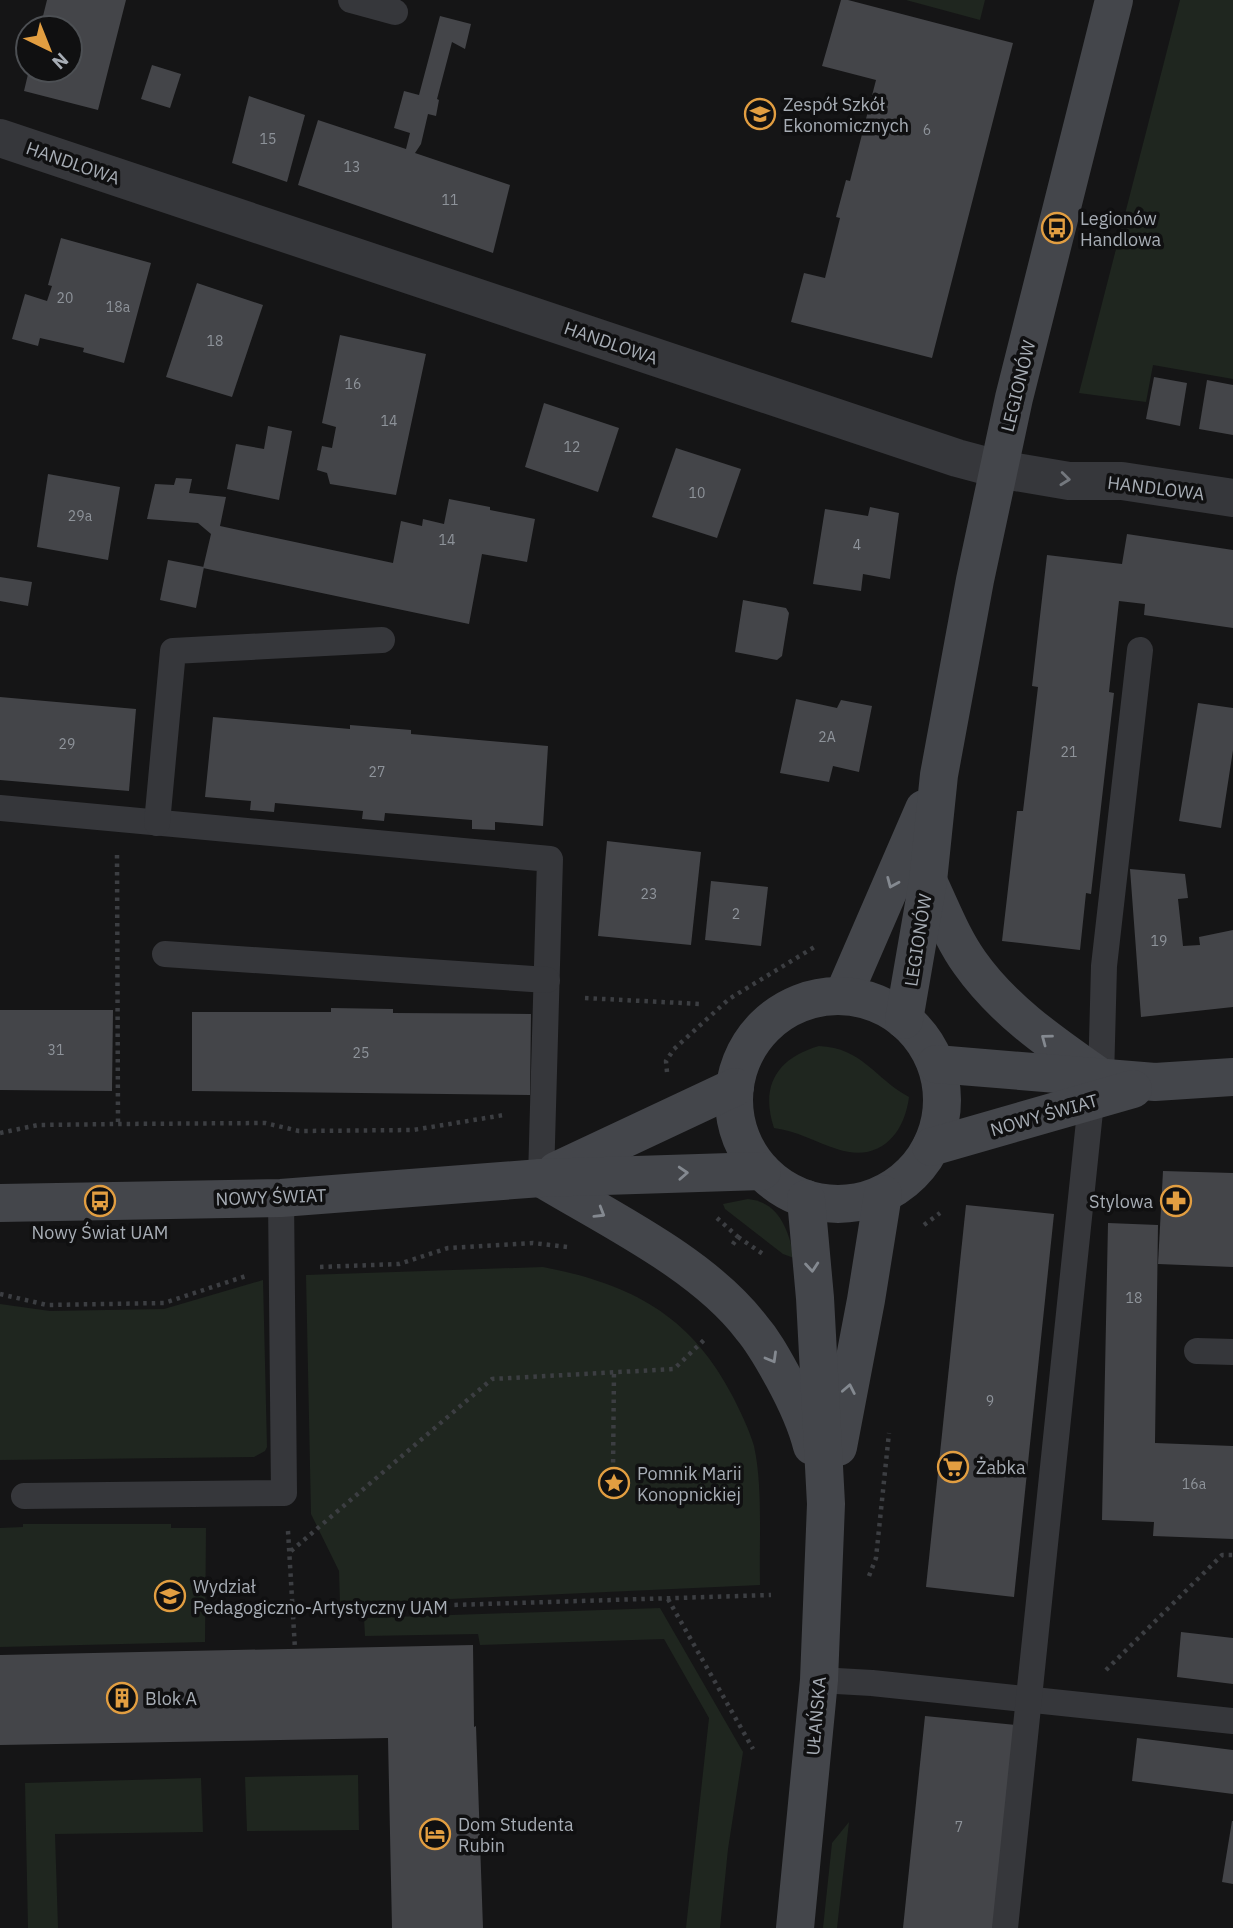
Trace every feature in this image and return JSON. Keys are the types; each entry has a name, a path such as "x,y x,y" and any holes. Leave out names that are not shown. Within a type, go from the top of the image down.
{"street":[{"name":"LEGIONÓW","path":"904,1020 928,881 939,775 998,468 1114,0"},
{"name":"HANDLOWA","path":"0,138 903,441 998,468 1069,481 1122,481 1233,498"},
{"name":"LEGIONÓW","path":"843,996 939,775"},
{"path":"928,881 969,962 1017,1015 1046,1039 1096,1090"},
{"path":"843,996 865,1000 886,1007 904,1020 923,1040 936,1064 942,1092 941,1120 932,1147 919,1166 902,1182 883,1194 858,1203 832,1204 806,1199 790,1192 762,1171 748,1152 739,1132 734,1110 735,1087 742,1062 754,1040 772,1021 793,1007 818,999 843,996"},
{"name":"NOWY ŚWIAT","path":"936,1064 1096,1090"},
{"name":"NOWY ŚWIAT","path":"932,1147 1096,1090 1156,1082 1233,1077"},
{"name":"NOWY ŚWIAT","path":"541,1178 735,1087"},
{"name":"NOWY ŚWIAT","path":"0,1203 281,1198 541,1178 762,1171"},
{"path":"541,1178 676,1259 707,1281 751,1325 790,1390 808,1431 827,1504"},
{"name":"UŁAŃSKA","path":"827,1504 866,1300 883,1194"},
{"name":"UŁAŃSKA","path":"795,1928 819,1680 827,1504 815,1298 806,1199"}],"lane":[{"path":"351,0 395,12"},
{"path":"157,823 173,651 382,640"},
{"path":"1005,1928 1096,1090 1104,966 1140,650"},
{"path":"0,808 550,859 541,1178"},
{"path":"164,954 547,988"},
{"path":"24,1496 284,1493 281,1198"},
{"path":"1197,1351 1233,1352"},
{"path":"819,1680 872,1683 1233,1721"}],"path":[{"path":"117,819 118,1124"},
{"path":"547,988 699,1004"},
{"path":"656,1075 667,1070"},
{"path":"0,1133 38,1125 118,1124 265,1123 299,1130 413,1130 543,1108"},
{"path":"291,1550 492,1379 674,1369 706,1338"},
{"path":"613,1471 614,1373"},
{"path":"869,1578 876,1558 890,1423"},
{"path":"284,1493 291,1550 295,1649"},
{"path":"293,1609 771,1595"},
{"path":"668,1599 753,1749"}],"shaded area":[{"path":"906,0 985,0 980,20"},
{"path":"1180,0 1233,0 1233,379 1153,365 1146,402 1079,393"},
{"path":"819,1046 847,1052 858,1058 909,1097 901,1124 887,1143 865,1152 852,1152 774,1128 769,1099 776,1076 792,1058"},
{"path":"748,1199 759,1201 775,1212 785,1228 794,1258 783,1254 725,1209 723,1204"},
{"path":"543,1267 604,1283 655,1308 678,1324 698,1344 716,1369 739,1409 754,1446 760,1496 760,1585 340,1604 339,1571 311,1514 306,1275"},
{"path":"263,1280 265,1451 254,1457 0,1460 0,1304 50,1311 164,1309"},
{"path":"23,1524 171,1524 171,1528 206,1528 205,1642 0,1647 0,1528 23,1527"},
{"path":"660,1608 743,1752 728,1849 720,1928 686,1928 709,1718 664,1639 480,1645 478,1634 365,1636 364,1618"},
{"path":"358,1775 359,1830 247,1831 245,1777"},
{"path":"201,1778 203,1832 55,1834 58,1928 28,1928 25,1783"},
{"path":"849,1822 837,1928 823,1928 832,1843"}],"building":[{"path":"47,0 126,0 98,110 24,91 26,84 84,84 84,14 44,14"},
{"path":"841,0 1013,43 932,358 791,322 804,273 825,278 840,218 836,217 846,180 850,181 876,80 822,66"},
{"path":"440,16 471,24 465,49 452,42 437,99 436,116 428,114 421,144 415,153 510,185 493,253 298,185 318,120 406,149 410,133 394,128 404,91 419,95"},
{"path":"152,65 181,74 170,108 141,99"},
{"path":"249,96 305,115 287,182 232,163"},
{"path":"61,238 151,263 124,363 83,352 84,348 40,338 38,346 12,339 25,294 47,301 52,286 48,285"},
{"path":"197,283 263,305 232,397 166,377"},
{"path":"340,335 426,354 396,495 330,484 327,473 317,470 322,446 332,448 336,427 322,423"},
{"path":"1154,377 1187,383 1180,426 1146,419"},
{"path":"1207,380 1233,385 1233,435 1199,429"},
{"path":"544,403 619,428 598,492 525,467"},
{"path":"268,426 292,431 279,500 227,489 236,444 264,449"},
{"path":"676,448 741,469 717,538 652,517"},
{"path":"48,474 120,487 108,560 37,547"},
{"path":"176,478 192,479 189,493 226,497 220,526 393,563 401,521 422,526 423,519 444,524 449,499 535,519 527,562 482,554 469,624 203,568 211,534 198,523 147,519 155,484 174,485"},
{"path":"870,507 899,513 890,579 863,574 861,591 813,584 825,509 868,516"},
{"path":"1127,534 1233,550 1233,628 1144,615 1145,604 1119,601 1109,692 1114,693 1091,894 1086,893 1080,950 1002,941 1017,811 1023,811 1038,687 1032,686 1047,555 1122,564"},
{"path":"168,560 204,567 196,608 160,600"},
{"path":"0,577 32,582 28,606 0,601"},
{"path":"743,600 786,608 789,613 782,656 777,660 735,652"},
{"path":"0,697 136,709 129,791 0,780"},
{"path":"796,699 837,708 841,700 872,706 859,772 833,766 829,782 780,773"},
{"path":"1198,703 1233,708 1233,750 1221,828 1179,821"},
{"path":"213,717 350,729 350,725 411,730 411,734 548,746 543,826 495,822 495,830 472,829 472,820 385,813 384,821 362,819 363,811 275,803 274,812 250,810 251,801 205,797"},
{"path":"607,841 701,852 691,945 598,936"},
{"path":"1130,869 1185,874 1188,898 1178,899 1183,946 1200,945 1199,937 1233,930 1233,1007 1141,1017"},
{"path":"711,881 768,887 761,946 705,940"},
{"path":"331,1008 393,1009 393,1013 531,1014 530,1095 192,1091 192,1012 331,1012"},
{"path":"0,1010 113,1010 112,1091 0,1090"},
{"path":"1163,1171 1233,1173 1233,1267 1158,1264"},
{"path":"966,1205 1054,1214 1014,1597 926,1587"},
{"path":"1108,1223 1158,1225 1155,1443 1233,1446 1233,1539 1153,1536 1154,1522 1102,1520"},
{"path":"1181,1632 1233,1638 1233,1684 1177,1677"},
{"name":"Dom Studenta Rubin","path":"473,1645 483,1928 392,1928 388,1738 0,1745 0,1655"},
{"path":"925,1716 1016,1725 994,1928 903,1928"},
{"path":"1137,1738 1233,1750 1233,1794 1132,1781"},
{"path":"1233,1821 1233,1884 1222,1882"}],"place":[{"name":"Zespół Szkół Ekonomicznych","path":"760,114"},
{"name":"Legionów Handlowa","path":"1057,228"},
{"name":"Nowy Świat UAM","path":"100,1201"},
{"name":"Stylowa","path":"1176,1201"},
{"name":"Żabka","path":"953,1467"},
{"name":"Pomnik Marii Konopnickiej","path":"614,1483"},
{"name":"Wydział Pedagogiczno-Artystyczny UAM","path":"170,1596"},
{"name":"Blok A","path":"122,1698"},
{"name":"Dom Studenta Rubin","path":"435,1834"}]}
